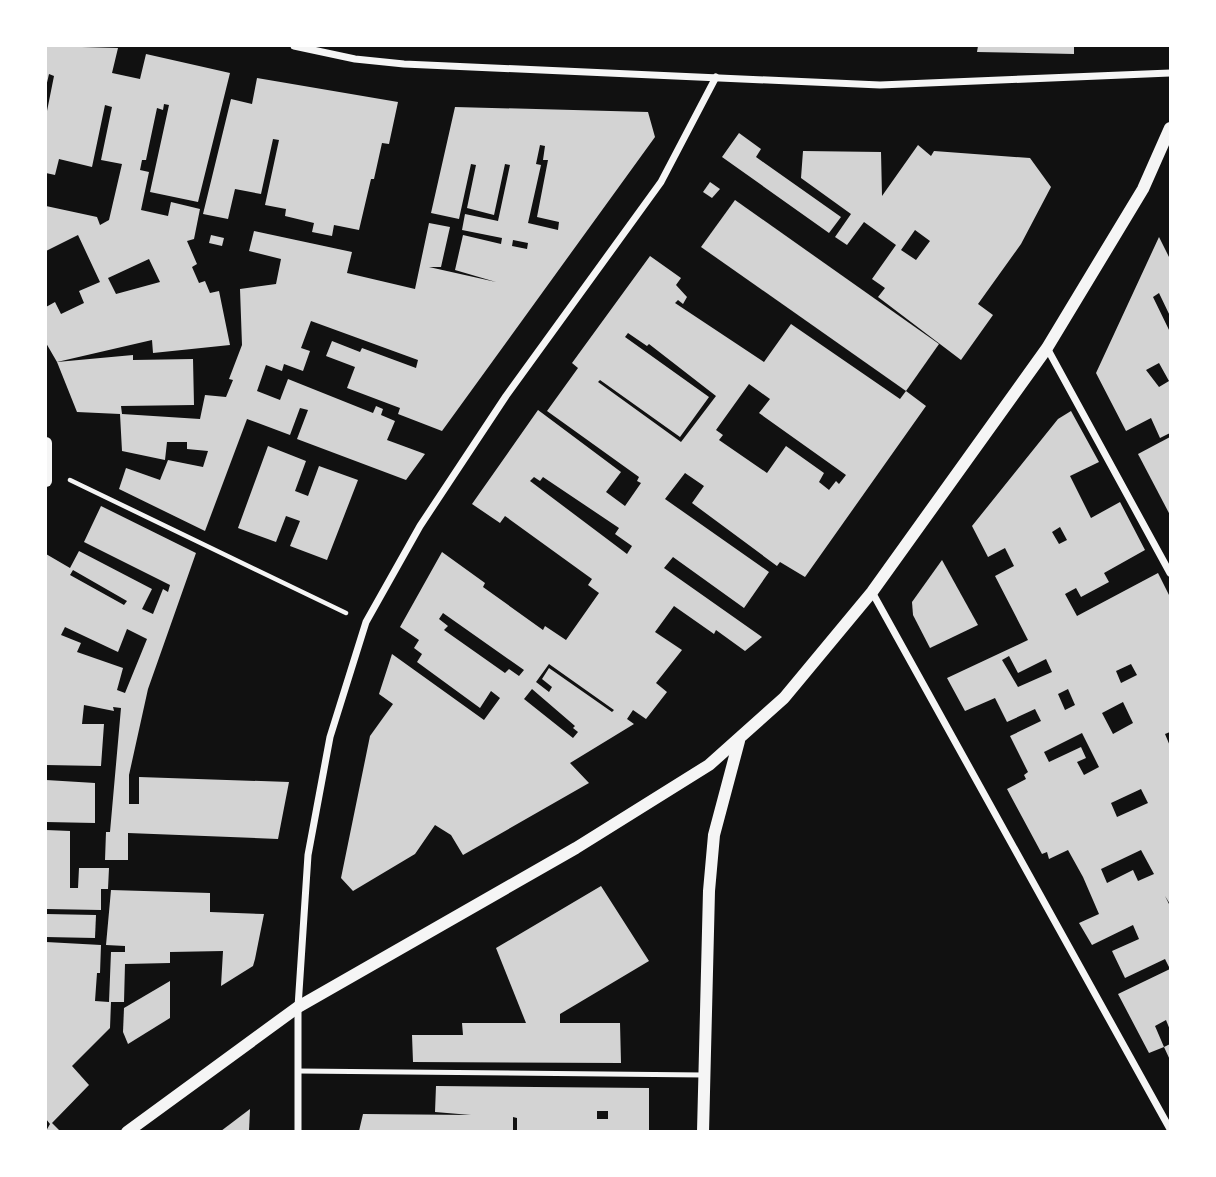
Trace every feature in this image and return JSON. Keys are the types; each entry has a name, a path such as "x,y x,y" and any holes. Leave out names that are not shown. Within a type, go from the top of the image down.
{"street":[{"path":"294,46 355,59 404,64 880,85 1171,74"},
{"path":"298,1132 298,1007 308,855 330,737 366,622 420,526 506,396 661,182 716,77"},
{"path":"127,1132 298,1007 576,848 709,765 784,698 872,592 1047,348 1143,189 1171,128"},
{"path":"1047,348 1171,573"},
{"path":"46,443 47,475"},
{"path":"872,592 1171,1129"},
{"path":"703,1132 709,891 714,835 739,741"}],"lane":[{"path":"298,1071 703,1075"}],"path":[{"path":"47,475 366,622"}],"building":[{"path":"46,46 118,48 112,73 140,79 146,54 230,73 198,202 150,192 169,105 164,104 163,110 157,108 146,160 142,160 140,170 149,172 141,210 168,216 171,202 200,209 194,239 187,241 197,264 192,267 199,283 205,281 210,293 219,291 230,345 153,353 152,340 57,362 46,343 46,307 55,302 61,314 84,303 79,291 100,282 78,235 46,251 46,206 97,217 100,225 109,220 122,164 101,160 112,107 105,105 92,167 59,159 55,175 46,173 46,116 54,76 49,74 46,87","holes":["149,259 160,282 116,294 108,278"]},
{"path":"978,46 1074,46 1074,54 977,52"},
{"path":"257,78 398,102 389,144 382,143 359,230 334,225 332,236 312,232 314,223 285,216 286,209 265,205 279,140 273,139 261,194 235,189 228,219 203,214 231,99 252,104"},
{"path":"455,107 648,112 655,137 442,431 398,414 400,408 347,388 355,367 326,356 332,341 360,352 362,348 416,368 418,360 311,321 301,348 310,351 303,371 284,364 282,371 266,365 257,391 280,400 288,379 373,413 376,406 383,409 381,415 395,421 387,440 425,454 406,480 297,439 308,410 300,408 290,435 247,419 205,531 119,489 126,468 160,480 168,460 203,467 208,451 187,449 187,442 167,442 165,460 122,451 120,414 77,412 57,362 133,355 133,360 193,359 194,405 121,406 122,414 200,419 205,395 226,397 233,380 229,379 242,345 240,289 276,284 281,259 249,251 254,231 352,252 347,273 415,289 429,223 450,227 441,267 429,267 496,282 455,270 463,235 501,244 502,238 462,230 465,214 498,221 510,165 505,164 494,215 467,208 476,165 471,164 459,219 431,213","holes":["540,145 545,146 543,160 548,160 537,217 559,222 558,230 528,223 541,165 536,164","513,240 528,243 527,249 512,246"]},
{"path":"739,133 761,149 756,157 841,217 829,233 722,157"},
{"path":"918,145 931,156 934,151 1030,158 1051,187 1021,244 978,304 993,315 961,360 878,297 885,288 872,279 896,245 864,222 847,245 835,237 851,214 801,178 803,151 881,152 882,196","holes":["915,230 930,241 916,260 901,250"]},
{"path":"710,182 720,189 712,198 703,192"},
{"path":"735,200 939,344 906,391 701,247"},
{"path":"211,235 224,238 222,246 209,243"},
{"path":"1159,237 1170,259 1170,316 1159,293 1153,297 1170,332 1170,433 1160,438 1151,418 1126,431 1096,373","holes":["1159,363 1169,381 1159,387 1146,370"]},
{"path":"650,256 681,278 676,285 687,297 683,304 678,300 675,303 764,362 791,324 900,399 906,391 926,406 805,577 780,562 777,566 692,503 704,486 685,473 665,499 769,572 744,608 673,557 664,568 762,637 745,651 716,630 714,634 674,606 655,632 682,650 656,683 667,692 646,719 633,710 627,719 634,724 570,763 589,783 463,855 451,835 435,825 415,854 353,891 341,878 370,736 393,704 379,694 392,654 484,720 500,698 491,691 480,708 417,662 422,654 414,648 419,640 400,627 442,552 485,583 483,587 543,630 545,626 566,640 599,593 588,585 592,579 505,516 500,523 472,504 538,410 621,472 606,492 625,506 641,483 637,481 639,477 547,411 578,368 572,363","holes":["628,333 647,346 649,344 716,396 681,442 598,382 600,380 680,437 709,397 625,337","749,384 770,399 759,413 846,475 839,484 836,481 829,490 819,482 824,473 786,446 767,473 719,440 723,435 716,430","534,477 540,481 543,477 619,528 615,534 632,546 627,554 530,481","443,613 524,670 519,676 509,669 505,673 444,630 448,626 439,619","549,664 614,710 612,712 549,668 542,679 552,687 549,692 536,682","532,689 575,726 573,728 578,732 573,738 524,699"]},
{"path":"1071,411 1099,462 1070,476 1091,518 1120,502 1145,550 1104,573 1109,582 1081,597 1076,588 1065,594 1077,616 1158,573 1170,597 1170,732 1165,734 1170,746 1170,904 1165,896 1170,906 1170,969 1165,959 1125,978 1112,951 1139,939 1133,925 1092,945 1079,923 1099,914 1083,877 1068,850 1049,859 1047,852 1042,854 1007,789 1026,779 1024,775 1028,772 1010,736 1041,721 1035,709 1007,722 995,698 965,711 947,678 1028,640 995,576 1014,566 1005,548 988,557 972,526 1058,419","holes":["1060,527 1067,540 1059,544 1052,532","1009,656 1018,673 1046,659 1052,672 1018,687 1002,660","1131,664 1137,675 1121,683 1116,671","1068,689 1075,705 1065,710 1058,694","1123,702 1133,723 1113,734 1102,713","1082,733 1099,767 1084,775 1077,762 1086,758 1081,747 1049,762 1044,752","1141,789 1148,803 1117,817 1111,803","1141,850 1154,874 1138,881 1133,870 1107,883 1101,869"]},
{"path":"1170,437 1170,515 1138,454"},
{"path":"268,446 306,461 295,491 308,496 319,466 358,480 327,560 290,546 300,521 286,516 276,542 238,528"},
{"path":"101,506 196,553 148,689 129,775 129,804 139,804 139,777 289,782 278,839 128,833 128,860 105,860 121,708 113,707 114,711 84,705 82,724 104,724 101,766 46,765 46,554 70,568 79,551 152,589 142,609 153,614 163,589 168,592 170,585 84,542","holes":["73,570 127,601 124,605 70,575","65,627 118,652 127,629 147,639 125,693 117,690 123,668 77,652 81,643 61,635"]},
{"path":"942,560 978,625 930,648 913,615 912,602"},
{"path":"46,780 95,783 95,823 46,822"},
{"path":"46,830 70,831 70,888 78,888 79,868 109,868 108,889 101,889 101,910 46,909"},
{"path":"601,886 649,961 560,1014 560,1023 620,1023 621,1063 413,1062 412,1035 463,1035 462,1023 526,1023 496,948"},
{"path":"111,890 210,893 210,912 264,914 255,959 253,966 221,986 223,951 170,952 170,963 125,964 124,1002 111,1002 110,1028 72,1066 89,1085 52,1123 60,1131 46,1131 50,1124 46,1119 46,942 101,945 95,1001 109,1002 111,952 125,952 125,946 106,945"},
{"path":"46,914 96,915 95,938 46,937"},
{"path":"1170,969 1170,1030 1166,1020 1155,1026 1164,1047 1149,1053 1118,994"},
{"path":"170,981 170,1018 128,1044 123,1032 124,1008"},
{"path":"1170,1044 1170,1060 1164,1047"},
{"path":"436,1086 649,1088 649,1131 517,1131 517,1118 513,1117 513,1131 359,1131 363,1114 471,1115 435,1112","holes":["597,1111 608,1111 608,1119 597,1119"]},
{"path":"250,1109 249,1131 221,1131"}]}
